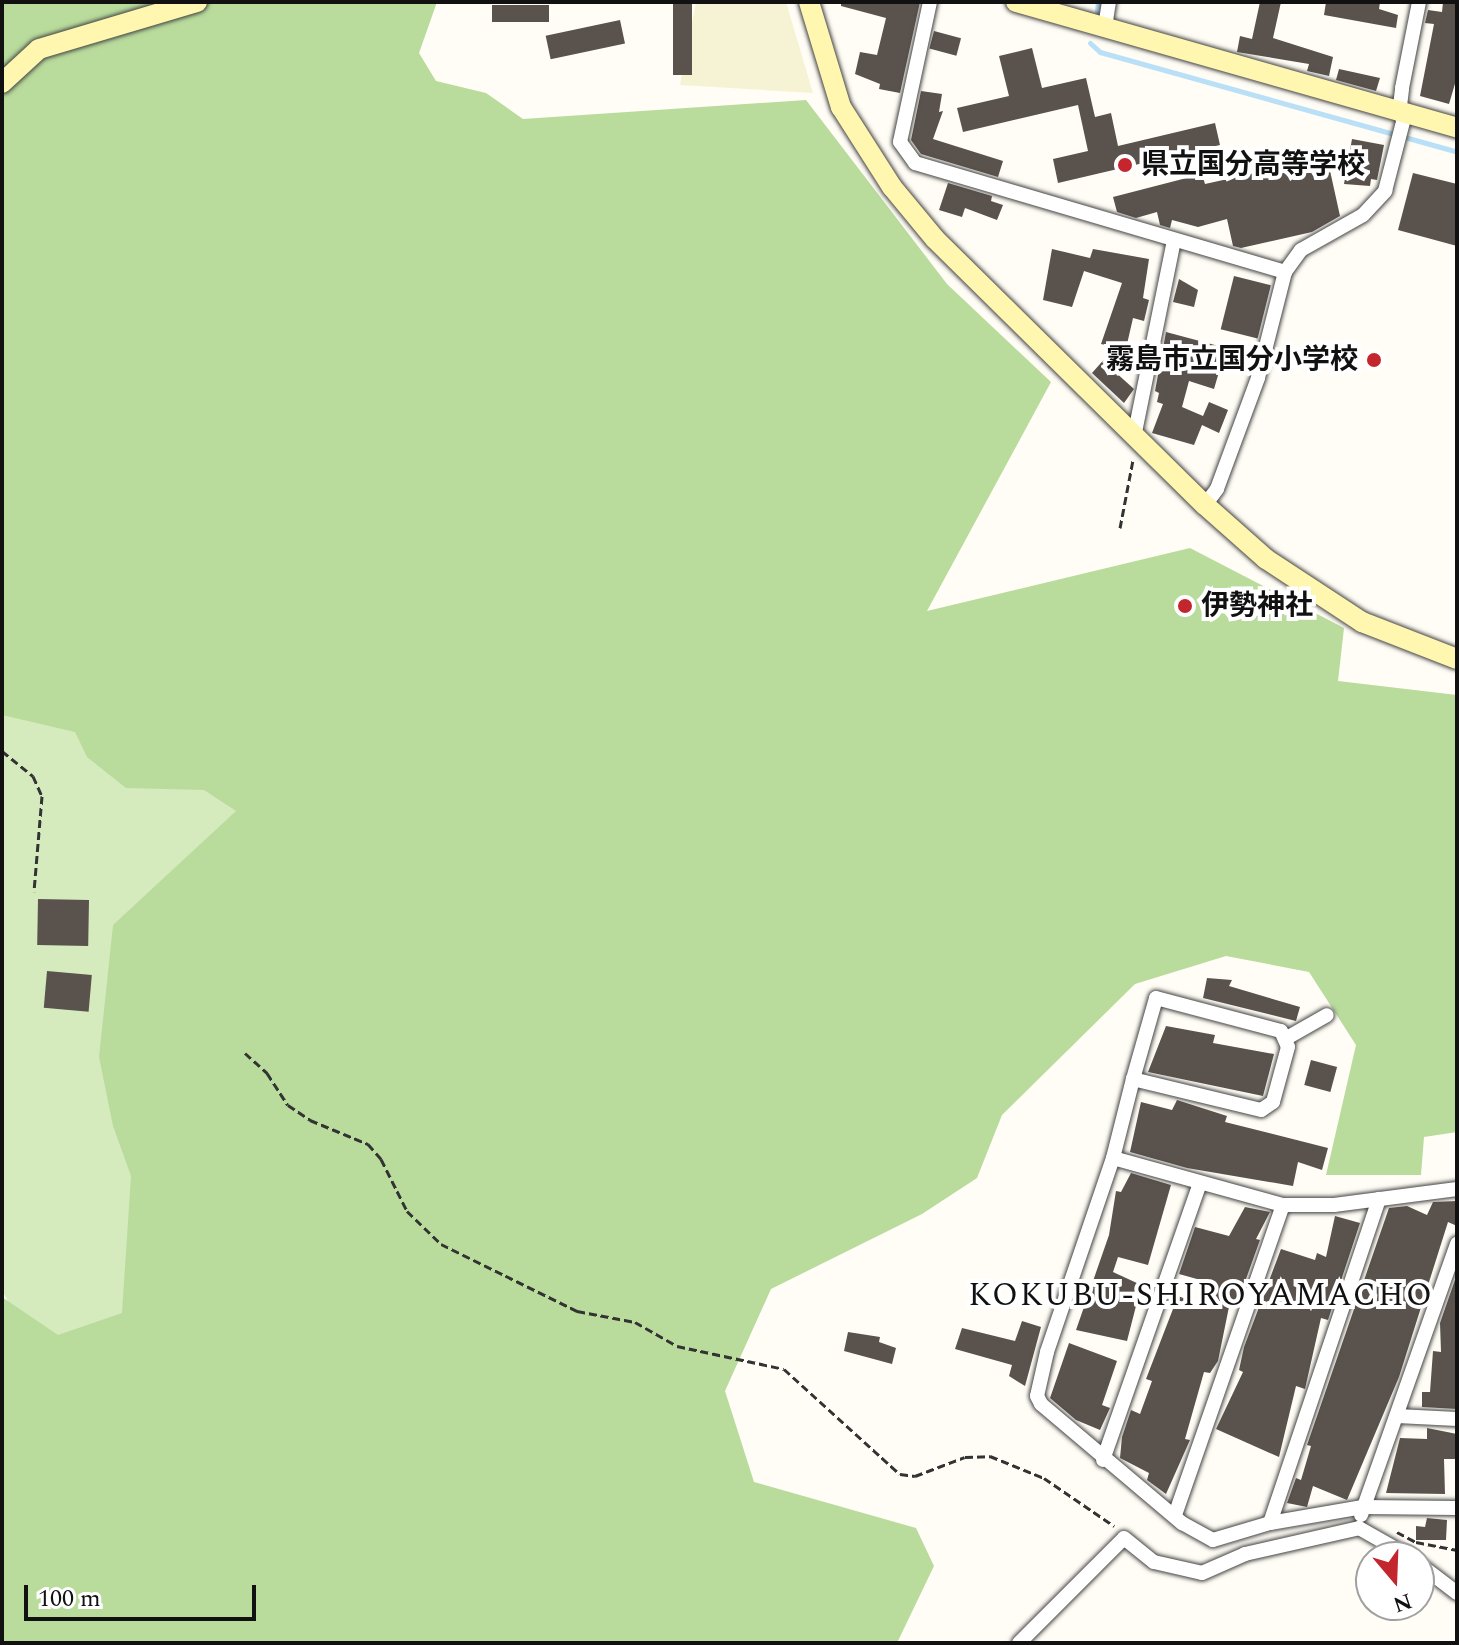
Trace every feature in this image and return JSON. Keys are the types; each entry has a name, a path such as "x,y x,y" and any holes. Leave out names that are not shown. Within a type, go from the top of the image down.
{"street":[{"path":"2,83 39,49 197,2"},
{"path":"809,2 841,107 892,187 935,239 1135,432 1205,505 1266,559 1362,622 1457,659"},
{"path":"930,2 900,142 915,163 1285,272"},
{"path":"1016,2 1401,117 1457,128"},
{"path":"1105,27 1109,2"},
{"path":"1205,505 1217,489 1258,378 1285,272 1301,250 1377,204 1398,142 1419,2"},
{"path":"1135,432 1174,240"},
{"path":"1133,1079 1261,1110 1273,1102 1288,1047 1281,1031 1156,998 1133,1079 1113,1158 1070,1277 1037,1396 1103,1460 1213,1540 1270,1523 1363,1507 1457,1508"},
{"path":"1285,1039 1327,1015"},
{"path":"1113,1158 1283,1205 1379,1199 1457,1189"},
{"path":"1103,1460 1200,1183"},
{"path":"1270,1523 1379,1199"},
{"path":"1175,1515 1283,1205"},
{"path":"1359,1528 1363,1507 1457,1244"},
{"path":"1397,1416 1457,1419"},
{"path":"1019,1643 1124,1538 1154,1562 1202,1573 1245,1554 1359,1528 1385,1541"},
{"path":"1435,1576 1457,1593"}],"path":[{"path":"1120,528 1133,481 1135,432"},
{"path":"2,751 33,776 42,796 34,892"},
{"path":"245,1053 267,1073 288,1105 310,1120 368,1144 381,1159 407,1211 441,1244 577,1311 635,1322 677,1346 784,1369 900,1474 915,1476 965,1457 990,1456 1044,1478 1104,1515 1124,1538"},
{"path":"1377,1536 1400,1532 1416,1542 1457,1550"}],"shaded area":[{"path":"696,2 786,2 813,93 680,85"}],"green space":[{"path":"2,2 437,2 419,53 436,81 486,93 523,119 806,100 947,284 1051,382 927,611 1190,548 1344,628 1338,681 1457,695 1457,1132 1424,1137 1421,1175 1326,1175 1356,1045 1309,972 1226,956 1135,984 1002,1115 977,1178 922,1214 771,1289 725,1391 754,1482 916,1528 934,1566 897,1643 2,1643 2,1297 58,1335 122,1313 131,1176 113,1126 99,1057 113,925 236,811 204,790 126,788 87,757 75,732 2,715"},
{"path":"2,703 219,782 252,804 143,1181 134,1323 67,1346 10,1306 2,1290"}],"building":[{"path":"673,2 692,2 692,75 673,75"},
{"path":"841,2 920,2 900,93 879,89 880,84 855,74 860,52 877,55 886,18 841,6"},
{"path":"1260,2 1281,2 1273,38 1333,57 1329,76 1307,71 1309,64 1237,52 1240,36 1252,39"},
{"path":"1326,2 1380,2 1379,9 1398,15 1396,28 1324,15"},
{"path":"1443,2 1457,2 1457,77 1449,104 1420,96 1434,24 1425,23 1428,10 1442,12"},
{"path":"492,5 549,5 549,22 492,22"},
{"path":"620,20 625,43 551,59 546,36"},
{"path":"934,31 961,38 956,56 929,48"},
{"path":"1032,48 1042,88 1086,78 1095,117 1111,113 1118,146 1215,123 1220,145 1058,183 1053,159 1088,151 1078,105 963,132 957,108 1009,96 999,56"},
{"path":"1339,69 1380,78 1376,91 1336,80"},
{"path":"921,91 942,94 939,112 943,111 933,139 1003,161 998,177 921,154 911,140"},
{"path":"1352,139 1384,145 1377,180 1371,179 1370,186 1344,184"},
{"path":"1327,157 1340,216 1312,232 1241,248 1233,246 1227,219 1198,227 1172,220 1170,228 1160,225 1157,212 1136,218 1117,212 1113,197 1202,174 1205,184"},
{"path":"1413,173 1457,184 1457,246 1398,230"},
{"path":"948,183 992,196 991,201 1003,205 997,220 965,208 962,217 939,210"},
{"path":"1052,249 1090,258 1093,249 1149,259 1143,298 1149,300 1144,321 1133,318 1125,353 1140,357 1138,369 1103,361 1134,389 1124,403 1092,373 1115,347 1101,344 1122,283 1084,271 1072,307 1043,300"},
{"path":"1234,276 1271,285 1258,339 1221,329"},
{"path":"1179,279 1198,290 1194,307 1173,302"},
{"path":"1166,332 1226,348 1214,389 1189,381 1182,407 1203,416 1209,402 1228,410 1219,433 1202,425 1194,445 1152,433 1163,404 1157,402 1159,393 1155,391"},
{"path":"38,899 89,900 88,946 37,945"},
{"path":"47,971 92,975 89,1012 44,1008"},
{"path":"1207,978 1232,980 1229,986 1300,1007 1296,1021 1203,998"},
{"path":"1166,1026 1215,1035 1213,1043 1274,1054 1263,1096 1148,1072"},
{"path":"1311,1060 1337,1067 1330,1092 1304,1085"},
{"path":"1177,1100 1227,1116 1225,1122 1328,1148 1322,1170 1298,1162 1293,1186 1187,1168 1130,1152 1141,1102 1172,1110"},
{"path":"1131,1173 1171,1185 1148,1265 1118,1257 1113,1272 1152,1290 1146,1308 1136,1306 1127,1341 1076,1330 1109,1235 1116,1191 1121,1192"},
{"path":"1457,1201 1457,1226 1448,1222 1399,1377 1347,1500 1313,1486 1307,1507 1287,1503 1296,1478 1301,1480 1311,1446 1307,1445 1389,1208 1407,1206 1427,1215 1433,1202"},
{"path":"1245,1207 1270,1212 1256,1239 1260,1240 1237,1304 1230,1302 1218,1361 1210,1373 1204,1372 1185,1439 1190,1440 1166,1494 1147,1480 1149,1473 1120,1458 1122,1437 1131,1410 1140,1414 1152,1381 1146,1379 1178,1296 1207,1307 1215,1284 1179,1274 1195,1227 1229,1236"},
{"path":"1335,1216 1360,1223 1328,1320 1321,1318 1305,1389 1296,1386 1279,1457 1216,1429 1243,1372 1239,1370 1244,1347 1281,1249 1315,1260 1317,1253 1326,1257"},
{"path":"1457,1274 1457,1409 1422,1407 1422,1392 1430,1392 1433,1351 1441,1352 1440,1323"},
{"path":"1022,1321 1041,1327 1025,1386 1009,1376 1012,1365 955,1349 962,1328 1015,1341"},
{"path":"848,1332 880,1337 879,1342 896,1348 892,1364 844,1351"},
{"path":"1069,1343 1117,1361 1102,1405 1110,1408 1100,1430 1076,1420 1050,1398"},
{"path":"1427,1428 1457,1434 1457,1459 1444,1459 1445,1494 1386,1493 1400,1438 1427,1439"},
{"path":"1427,1518 1447,1520 1446,1540 1416,1540 1416,1526 1425,1527"}],"waterway":[{"path":"1097,11 1098,2"},
{"path":"1090,43 1100,52 1457,152"}],"place":[{"name":"県立国分高等学校","path":"1125,165"},
{"name":"霧島市立国分小学校","path":"1374,360"},
{"name":"伊勢神社","path":"1185,606"}],"district":[{"name":"KOKUBU-SHIROYAMACHO","path":"1201,1296"}]}
